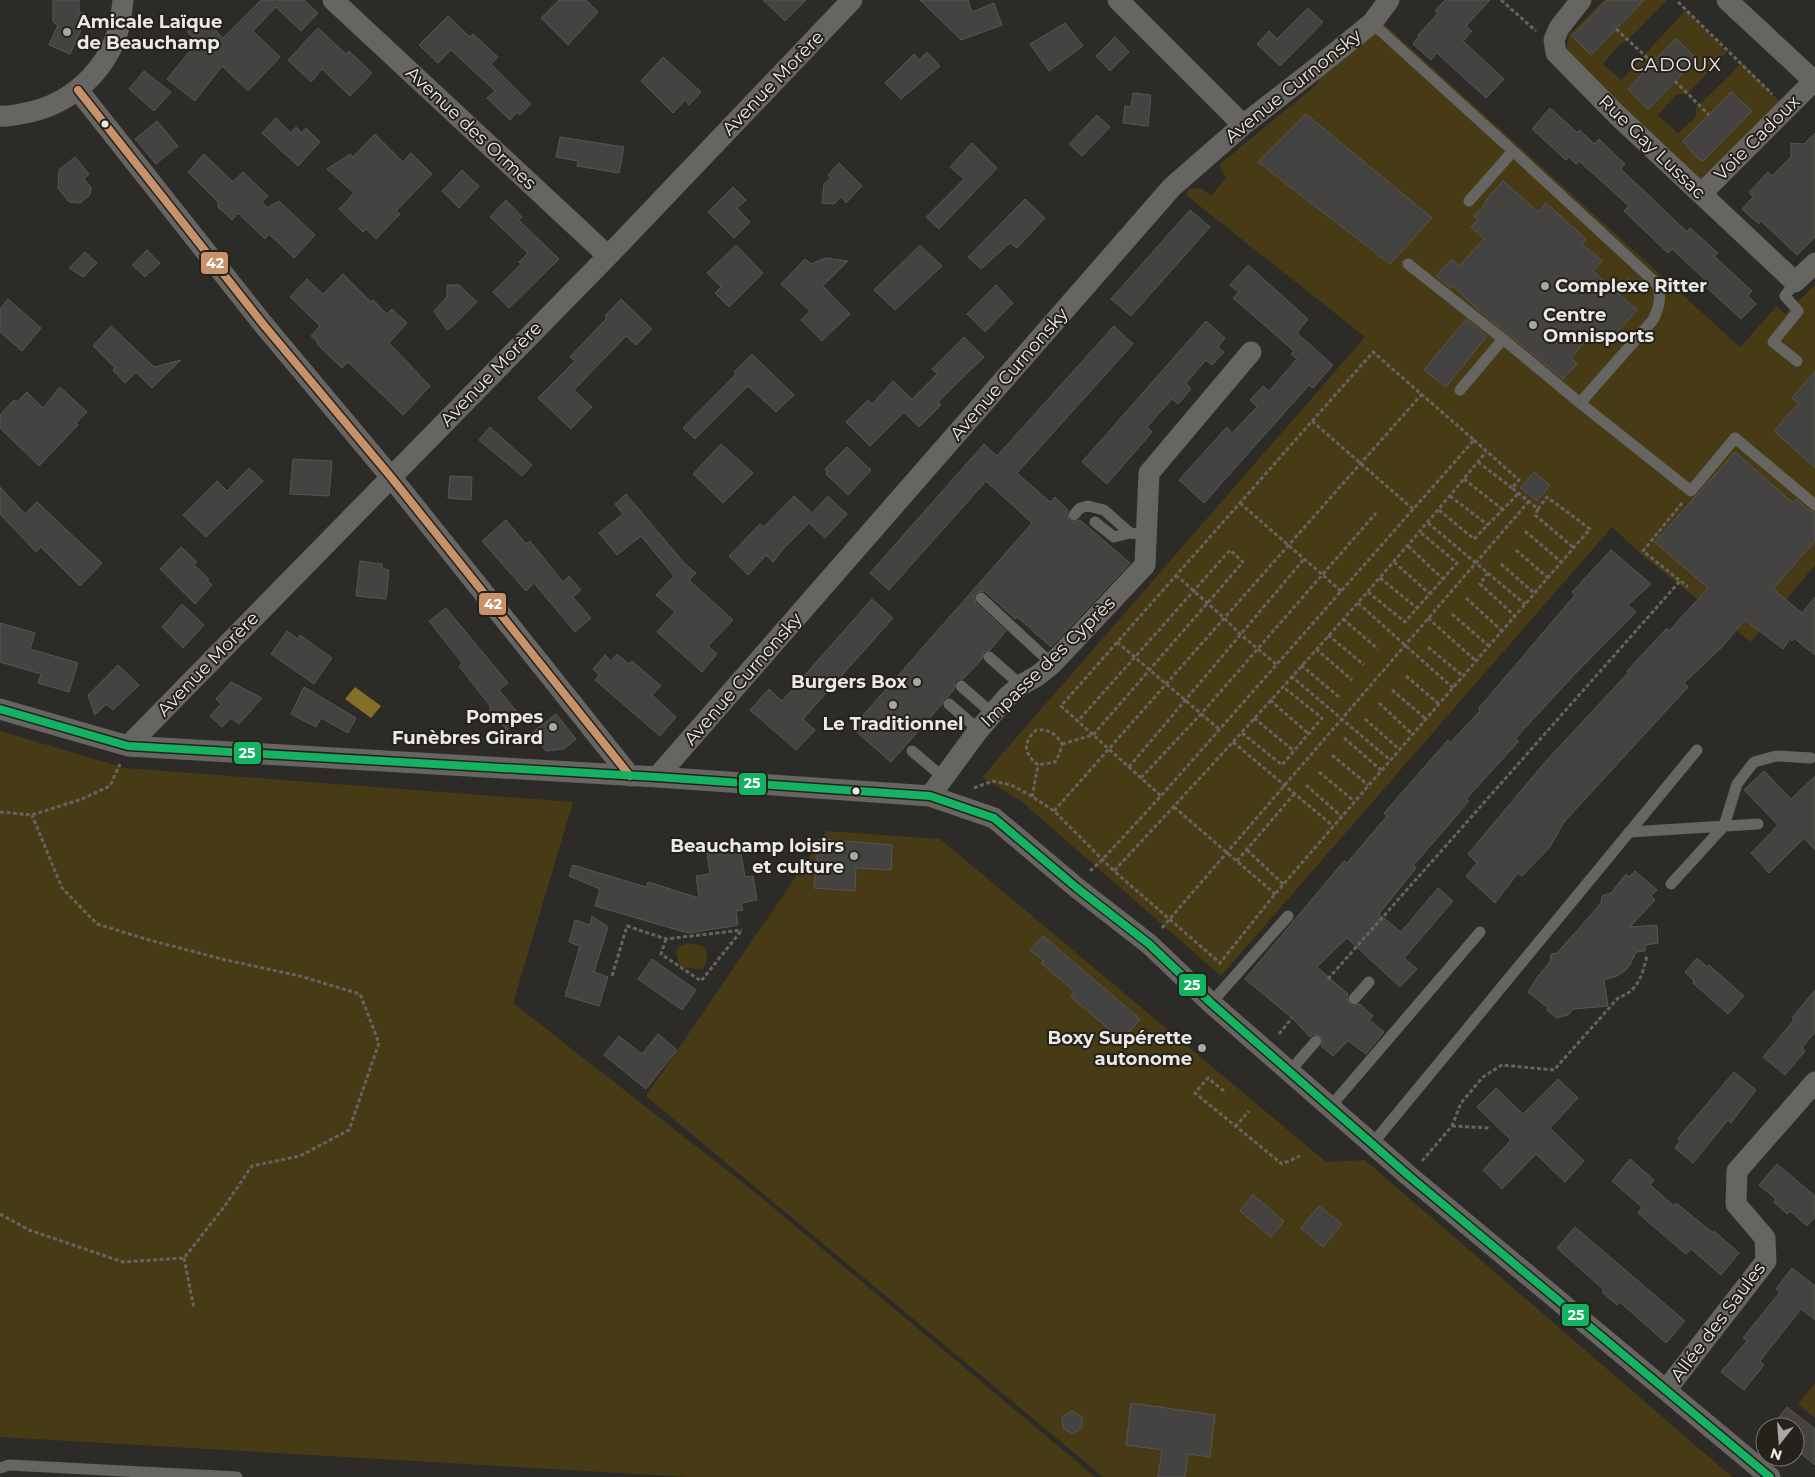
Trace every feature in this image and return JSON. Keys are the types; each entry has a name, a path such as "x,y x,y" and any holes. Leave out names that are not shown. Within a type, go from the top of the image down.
{"street":[{"path":"0,116 8,117 45,109 78,90 96,72 110,50 119,26 123,0"},
{"name":"Avenue des Ormes","path":"333,0 608,256"},
{"name":"Avenue Morère","path":"128,746 608,256 852,0"},
{"path":"1118,0 1242,125"},
{"name":"Avenue Curnonsky","path":"657,777 1172,187 1242,125 1372,22 1390,0"},
{"path":"1556,53 1554,40 1559,28 1581,0"},
{"name":"Voie Cadoux","path":"1702,194 1814,81 1727,0"},
{"name":"Rue Gay Lussac","path":"1556,53 1616,114 1795,282"},
{"path":"78,90 263,324 391,477 630,776"},
{"path":"1795,282 1815,263"},
{"name":"Impasse des Cyprès","path":"938,798 944,778 986,722 1007,698 1021,685 1037,676 1052,664 1145,565 1138,534 1149,473 1251,352"},
{"path":"0,709 128,746 657,777 938,798 994,818 1074,885 1149,944 1211,1003 1410,1176 1770,1477"},
{"name":"Allée des Saules","path":"1666,1390 1766,1261 1766,1238 1736,1204 1737,1172 1815,1082"}],"lane":[{"path":"1372,22 1657,284 1659,290 1659,309 1653,320 1580,404"},
{"path":"1469,201 1513,151"},
{"path":"1408,264 1503,339 1580,404 1691,491 1735,438 1815,505"},
{"path":"1795,282 1785,296 1798,311 1773,342 1797,361"},
{"path":"1460,390 1503,339"},
{"path":"1074,515 1080,508 1088,506 1104,510 1138,534"},
{"path":"1095,522 1114,537 1138,534"},
{"path":"981,598 1052,664"},
{"path":"989,657 1021,685"},
{"path":"961,686 986,722"},
{"path":"949,704 986,722"},
{"path":"1373,1143 1696,750"},
{"path":"912,751 944,778"},
{"path":"1671,884 1724,826 1737,784 1754,762 1776,756 1811,758"},
{"path":"1629,832 1758,824"},
{"path":"1211,1003 1288,916"},
{"path":"1330,1106 1480,932"},
{"path":"1354,999 1369,982"},
{"path":"1290,1071 1316,1041"},
{"path":"0,1468 9,1465 236,1477"}],"path":[{"path":"1501,0 1556,53"},
{"path":"1678,2 1786,109"},
{"path":"1616,29 1653,63"},
{"path":"1675,81 1709,115"},
{"path":"1161,796 1060,706 1373,352 1519,480 1512,488"},
{"path":"1054,811 1422,394"},
{"path":"1312,421 1413,509"},
{"path":"1074,885 1102,860 1161,796 1474,440"},
{"path":"1114,871 1368,592 1486,452"},
{"path":"1478,462 1538,509"},
{"path":"1464,479 1502,509"},
{"path":"1688,587 1643,551 1691,491"},
{"path":"1439,510 1474,539 1518,494"},
{"path":"1450,496 1488,525"},
{"path":"938,798 992,781 1010,785 1032,797 1054,811 1114,871 1220,963 1341,816 1590,530 1547,497 1535,515 1574,548"},
{"path":"1149,944 1529,501"},
{"path":"1240,503 1341,591"},
{"path":"1142,778 1201,714 1376,513"},
{"path":"1428,523 1525,604"},
{"path":"1525,531 1561,562"},
{"path":"1368,592 1404,622 1457,563 1420,532"},
{"path":"1408,546 1443,578"},
{"path":"1062,744 1093,735 1243,562 1230,550 1078,722"},
{"path":"1516,550 1548,578"},
{"path":"1129,767 1304,559"},
{"path":"1394,562 1430,594"},
{"path":"1501,564 1534,593"},
{"path":"1488,573 1480,584 1515,616"},
{"path":"1176,576 1276,664"},
{"path":"1380,578 1417,608"},
{"path":"1328,979 1680,581"},
{"path":"1466,598 1502,631"},
{"path":"1358,603 1453,688"},
{"path":"1452,614 1490,646"},
{"path":"1428,618 1476,661"},
{"path":"1343,619 1378,649"},
{"path":"1328,635 1364,665"},
{"path":"1117,642 1219,729"},
{"path":"1428,647 1463,676"},
{"path":"1316,649 1352,680"},
{"path":"1302,665 1339,697"},
{"path":"1291,676 1390,760"},
{"path":"1406,676 1439,704"},
{"path":"1242,732 1282,764 1309,734 1322,718 1282,686"},
{"path":"1392,690 1426,718"},
{"path":"1270,700 1309,734"},
{"path":"1379,703 1412,734"},
{"path":"1254,718 1294,751"},
{"path":"1365,719 1399,749"},
{"path":"1046,729 1056,734 1062,744 1055,762 1038,765 1031,759 1026,748 1028,738 1036,730 1046,729"},
{"path":"1344,738 1381,770"},
{"path":"1233,742 1333,826"},
{"path":"0,812 32,815 82,799 110,786 128,746"},
{"path":"1332,755 1368,785"},
{"path":"1032,797 1038,765"},
{"path":"1319,772 1354,801"},
{"path":"1306,785 1341,816"},
{"path":"1237,861 1294,794"},
{"path":"1174,807 1275,894"},
{"path":"0,1214 29,1230 123,1262 184,1258 224,1207 252,1166 300,1156 349,1130 379,1043 360,994 300,976 216,958 97,924 62,888 32,815"},
{"path":"1247,850 1284,884"},
{"path":"612,976 627,926 666,939 742,930 701,981 661,954 666,939"},
{"path":"1410,1176 1452,1126 1461,1103 1483,1077 1502,1065 1554,1070 1619,998 1629,995 1643,975 1647,955"},
{"path":"1224,1091 1208,1078 1195,1093 1282,1164 1300,1156"},
{"path":"1235,1126 1249,1111"},
{"path":"1452,1126 1490,1128"},
{"path":"184,1258 194,1309"}],"shaded area":[{"path":"1604,0 1667,0 1628,40 1620,44 1603,64 1621,80 1686,10 1727,52 1688,94 1677,94 1658,115 1678,133 1696,117 1696,108 1742,63 1780,102 1700,183 1566,52 1569,35"},
{"path":"1383,23 1740,347 1777,306 1785,314 1815,285 1815,565 1751,642 1642,555 1612,527 1221,976 1021,801 982,777 1365,337 1186,195 1189,189 1201,188 1211,196 1226,178 1220,164 1316,85 1330,65"},
{"path":"355,687 381,706 371,718 345,699"},
{"path":"0,731 125,768 573,802 513,1003 757,1194 1095,1477 689,1477 0,1437"},
{"path":"827,831 940,839 1326,1162 1365,1160 1732,1477 1103,1477 646,1096"},
{"path":"688,943 703,946 705,949 707,958 703,969 680,967 676,952 678,947"},
{"path":"1815,1383 1815,1418 1798,1404"}],"building":[{"name":"Amicale Laïque de Beauchamp","path":"53,0 79,0 79,13 84,13 77,28 81,30 70,54 49,45 58,25 53,22"},
{"path":"261,0 304,0 318,13 301,31 276,7 253,31 280,57 248,91 222,66 195,101 167,79 198,41 187,32 203,17 223,38"},
{"path":"559,0 586,0 598,12 568,45 541,18"},
{"path":"763,0 806,0 785,21"},
{"path":"920,0 968,0 972,12 994,3 1002,25 961,40"},
{"path":"1445,0 1490,0 1466,26 1472,31 1463,41 1504,79 1486,98 1437,53 1431,60 1413,44 1418,35 1438,13 1435,11"},
{"path":"1607,0 1644,0 1591,55 1572,36"},
{"path":"1308,8 1323,22 1280,66 1257,44 1269,31 1277,39"},
{"path":"448,16 470,37 473,34 498,57 491,64 531,104 520,115 517,112 510,120 487,98 495,91 451,50 438,63 419,45"},
{"path":"1065,23 1083,46 1049,71 1030,44"},
{"path":"318,28 346,54 349,51 372,73 350,96 322,69 311,82 288,60"},
{"path":"1115,37 1129,52 1110,71 1096,56"},
{"path":"1676,38 1697,59 1648,109 1628,89"},
{"path":"927,52 940,66 901,99 885,83 914,54 919,60"},
{"path":"663,57 701,92 689,105 685,100 673,113 641,81"},
{"path":"144,71 171,92 154,111 129,89"},
{"path":"1731,92 1752,111 1703,161 1696,157 1683,141"},
{"path":"1133,93 1151,95 1148,126 1123,123 1125,106 1131,107"},
{"path":"1550,108 1578,133 1580,130 1594,144 1599,139 1625,164 1621,169 1687,232 1690,228 1718,253 1714,256 1752,291 1748,296 1756,304 1741,319 1707,288 1710,284 1672,249 1668,253 1624,211 1629,206 1579,161 1576,164 1569,157 1566,160 1532,129"},
{"path":"1306,114 1432,218 1390,264 1258,162"},
{"path":"1097,115 1110,127 1082,156 1069,144"},
{"path":"276,118 291,133 296,127 302,133 306,128 320,142 298,166 262,133"},
{"path":"157,121 178,146 156,164 135,139"},
{"path":"1815,133 1815,237 1797,255 1761,221 1759,224 1742,209 1753,197 1749,192 1768,172 1772,176 1791,157 1791,143 1804,144"},
{"path":"375,134 403,162 411,153 432,174 396,211 400,214 376,239 366,229 363,232 339,209 354,193 327,169 350,154 353,157"},
{"path":"560,137 624,147 619,173 577,166 578,161 556,157"},
{"path":"972,143 997,168 939,229 926,217 964,179 950,167"},
{"path":"204,154 233,182 243,172 268,196 262,202 267,208 279,201 315,235 294,258 269,234 265,239 238,213 232,220 218,207 218,202 188,172"},
{"path":"75,157 89,174 84,179 91,187 90,195 80,203 69,202 58,188 59,170"},
{"path":"839,163 862,186 846,203 841,197 834,204 822,203 824,184 831,178 828,175"},
{"path":"462,170 479,186 459,208 442,191"},
{"name":"Complexe Ritter","path":"1503,181 1538,212 1546,203 1586,239 1582,244 1602,261 1593,271 1637,310 1605,345 1592,333 1571,358 1577,364 1563,379 1476,308 1453,286 1451,288 1436,276 1452,259 1459,266 1484,239 1471,227 1478,220 1474,216"},
{"path":"733,187 746,200 737,208 750,222 734,238 708,212"},
{"path":"1025,199 1045,218 1017,248 1010,243 981,269 968,257"},
{"path":"506,200 522,217 519,220 559,259 509,308 493,292 521,264 519,262 528,253 490,217"},
{"path":"1190,210 1210,227 1131,316 1111,299"},
{"path":"736,245 763,273 729,307 715,293 721,287 707,273"},
{"path":"920,245 942,266 895,310 874,290"},
{"path":"147,250 160,263 145,277 132,265"},
{"path":"85,252 97,263 83,277 69,268"},
{"path":"825,258 848,261 823,286 850,314 822,341 801,320 810,311 781,284 805,259 811,264"},
{"path":"1248,265 1308,319 1297,333 1333,365 1313,388 1309,385 1204,503 1179,480 1227,427 1232,433 1257,407 1250,400 1263,386 1269,391 1297,359 1291,354 1294,351 1233,298 1239,292 1230,285"},
{"path":"343,274 371,302 373,300 387,314 392,309 407,323 389,343 430,386 403,415 348,362 342,368 317,344 318,342 311,336 320,326 290,297 307,279 323,294"},
{"path":"447,285 459,285 477,302 447,330 434,311 447,297"},
{"path":"996,285 1013,303 985,332 967,314"},
{"path":"8,299 41,328 22,351 0,332 0,309"},
{"path":"621,299 652,329 636,345 626,336 574,390 592,407 571,429 538,398 575,361 570,357 607,318 605,316"},
{"path":"1466,319 1487,336 1446,387 1424,370"},
{"path":"1206,321 1225,338 1218,347 1224,352 1212,365 1206,360 1186,383 1191,389 1178,404 1172,399 1147,427 1152,432 1107,484 1082,462"},
{"path":"111,326 154,367 181,360 152,388 136,372 125,383 113,370 115,368 93,346"},
{"path":"1114,326 1133,344 1017,473 1050,502 1055,497 1068,510 1069,520 1073,522 1080,520 1130,563 1051,647 1017,617 1015,619 986,592 976,593 974,597 976,603 1006,631 990,650 984,652 982,659 963,679 955,681 954,689 948,697 944,699 942,704 891,762 852,728 1032,523 986,481 889,590 870,573 984,444 997,456"},
{"path":"964,337 984,357 938,402 941,405 919,427 904,412 870,446 846,422 868,400 872,404 893,381 912,399 937,374 932,369"},
{"path":"752,354 794,395 776,412 748,386 695,439 683,428 736,374 734,372"},
{"path":"1815,371 1815,468 1774,431 1799,403 1792,398"},
{"path":"60,387 87,412 76,423 78,425 39,466 0,428 0,415 14,400 17,402 27,392 43,408"},
{"path":"490,427 532,465 522,476 479,440"},
{"path":"721,444 753,473 723,503 693,474"},
{"path":"847,447 871,470 848,495 826,474 827,471 825,469"},
{"path":"1735,452 1793,503 1796,499 1810,511 1815,512 1815,541 1773,589 1802,613 1815,597 1815,655 1794,638 1792,641 1790,639 1783,649 1745,620 1721,648 1684,683 1688,687 1564,822 1550,847 1522,876 1518,873 1495,903 1466,876 1477,863 1468,854 1546,761 1628,673 1627,671 1667,628 1669,631 1708,588 1655,542"},
{"path":"293,459 332,461 329,496 290,494"},
{"path":"249,468 263,481 206,537 183,515 217,481 227,491"},
{"path":"1534,472 1550,485 1537,501 1520,488"},
{"path":"450,476 472,477 471,500 448,498"},
{"path":"0,487 25,514 37,502 102,563 80,586 41,547 36,552 0,514"},
{"path":"626,494 685,564 696,573 689,580 733,620 708,646 717,654 702,672 657,632 675,612 656,595 674,576 641,536 617,555 599,533 623,514 615,504"},
{"path":"794,496 812,513 828,496 847,514 825,538 809,523 773,562 766,555 748,575 729,556 760,524 764,527"},
{"path":"506,520 526,544 530,541 563,582 569,576 581,590 573,597 591,618 575,632 534,583 526,591 482,541"},
{"path":"181,547 197,562 194,565 209,579 207,580 212,585 195,604 160,569"},
{"path":"1611,550 1651,584 1628,605 1636,612 1515,739 1519,741 1466,799 1469,801 1413,866 1416,868 1379,914 1401,932 1438,888 1453,901 1404,958 1417,969 1400,987 1347,938 1317,967 1348,994 1349,1004 1353,1006 1360,1004 1373,1016 1369,1020 1384,1032 1366,1054 1348,1041 1333,1056 1321,1046 1323,1042 1321,1036 1314,1034 1310,1037 1292,1018 1245,979 1344,861 1347,863 1387,816 1384,813 1448,740 1450,743 1480,711 1479,708 1575,595 1572,592"},
{"path":"360,561 382,564 382,568 389,570 386,599 356,596"},
{"path":"872,599 893,618 803,719 815,730 796,750 750,710 769,689 782,701"},
{"path":"182,604 204,625 183,648 162,627"},
{"path":"446,608 508,683 499,690 522,718 507,730 489,709 491,707 459,666 462,663 429,621"},
{"path":"0,623 35,633 30,649 78,663 69,692 38,683 41,674 0,662"},
{"path":"287,631 298,639 300,635 332,658 314,684 271,654"},
{"path":"617,654 629,664 632,661 661,686 652,695 676,717 660,736 595,680 599,675 593,669 605,655 611,661"},
{"path":"118,665 139,685 113,710 106,704 95,715 88,695"},
{"path":"231,682 262,698 239,724 231,718 222,727 210,716 221,704 216,699"},
{"path":"304,687 356,718 348,733 321,718 316,727 291,714"},
{"name":"Pompes Funèbres Girard","path":"556,714 576,739 564,749 546,751 532,733"},
{"path":"1764,771 1791,799 1815,776 1815,850 1804,838 1769,873 1751,853 1778,825 1744,790"},
{"name":"Beauchamp loisirs et culture","path":"819,839 892,845 891,870 856,868 855,891 814,888"},
{"path":"740,848 745,877 753,876 757,900 741,903 743,910 736,911 738,925 727,927 688,933 595,906 600,889 569,876 573,865 646,887 648,882 699,898 696,876 710,874 707,853"},
{"path":"1635,871 1657,890 1651,896 1655,900 1630,927 1657,925 1658,943 1645,945 1645,951 1636,952 1626,970 1617,976 1604,980 1608,1006 1573,1009 1568,1015 1556,1018 1547,1010 1548,1008 1528,992 1550,962 1551,954 1557,953 1596,909 1601,903 1602,896 1611,893 1626,874 1629,877"},
{"path":"592,916 608,927 594,972 608,977 599,1006 565,996 580,946 569,942 575,920 590,925"},
{"path":"1043,936 1140,1019 1122,1040 1071,997 1075,992 1041,963 1044,961 1030,950"},
{"path":"1697,958 1707,967 1709,965 1744,996 1728,1014 1693,983 1694,981 1685,972"},
{"path":"652,959 696,990 682,1010 638,979"},
{"path":"1815,990 1815,1032 1802,1048 1805,1051 1785,1075 1763,1057 1794,1020 1792,1018"},
{"path":"658,1034 677,1050 646,1089 604,1055 619,1036 642,1054"},
{"path":"1734,1072 1756,1090 1731,1123 1728,1120 1693,1163 1675,1148 1680,1141 1678,1138"},
{"path":"1558,1079 1578,1098 1550,1128 1584,1161 1565,1182 1536,1154 1502,1189 1483,1170 1511,1140 1477,1107 1496,1088 1523,1114"},
{"path":"1630,1159 1654,1180 1650,1185 1674,1206 1676,1203 1713,1233 1714,1231 1739,1253 1721,1275 1691,1249 1686,1254 1655,1228 1638,1213 1642,1207 1612,1181"},
{"path":"1777,1164 1815,1196 1815,1217 1807,1226 1790,1211 1787,1214 1774,1202 1776,1199 1759,1185"},
{"path":"1253,1195 1284,1221 1271,1237 1240,1211"},
{"path":"1319,1206 1342,1224 1323,1247 1301,1228"},
{"path":"1575,1227 1685,1321 1666,1343 1620,1302 1617,1305 1602,1292 1604,1290 1557,1248"},
{"path":"1792,1268 1815,1286 1815,1320 1801,1309 1760,1361 1764,1365 1744,1390 1721,1372 1747,1341 1743,1338 1780,1292 1776,1289"},
{"path":"1131,1403 1215,1415 1210,1457 1188,1454 1185,1477 1158,1477 1162,1450 1126,1445"},
{"path":"1787,1407 1800,1417 1779,1417"},
{"path":"1072,1411 1082,1417 1082,1428 1072,1434 1063,1428 1062,1417"},
{"path":"1805,1421 1815,1429 1815,1465 1805,1457"}],"transit line":[{"name":"42","path":"78,90 263,324 391,477 630,776"},
{"name":"25","path":"0,709 128,746 657,777 930,796 994,818 1077,888 1149,944 1211,1003 1409,1176 1770,1477"}],"place":[{"name":"Amicale Laïque de Beauchamp","path":"67,32"},
{"name":"Complexe Ritter","path":"1545,286"},
{"name":"Centre Omnisports","path":"1533,325"},
{"name":"Burgers Box","path":"917,682"},
{"name":"Le Traditionnel","path":"893,705"},
{"name":"Pompes Funèbres Girard","path":"553,727"},
{"name":"Beauchamp loisirs et culture","path":"854,856"},
{"name":"Boxy Supérette autonome","path":"1202,1048"}],"district":[{"name":"CADOUX","path":"1676,64"}]}
